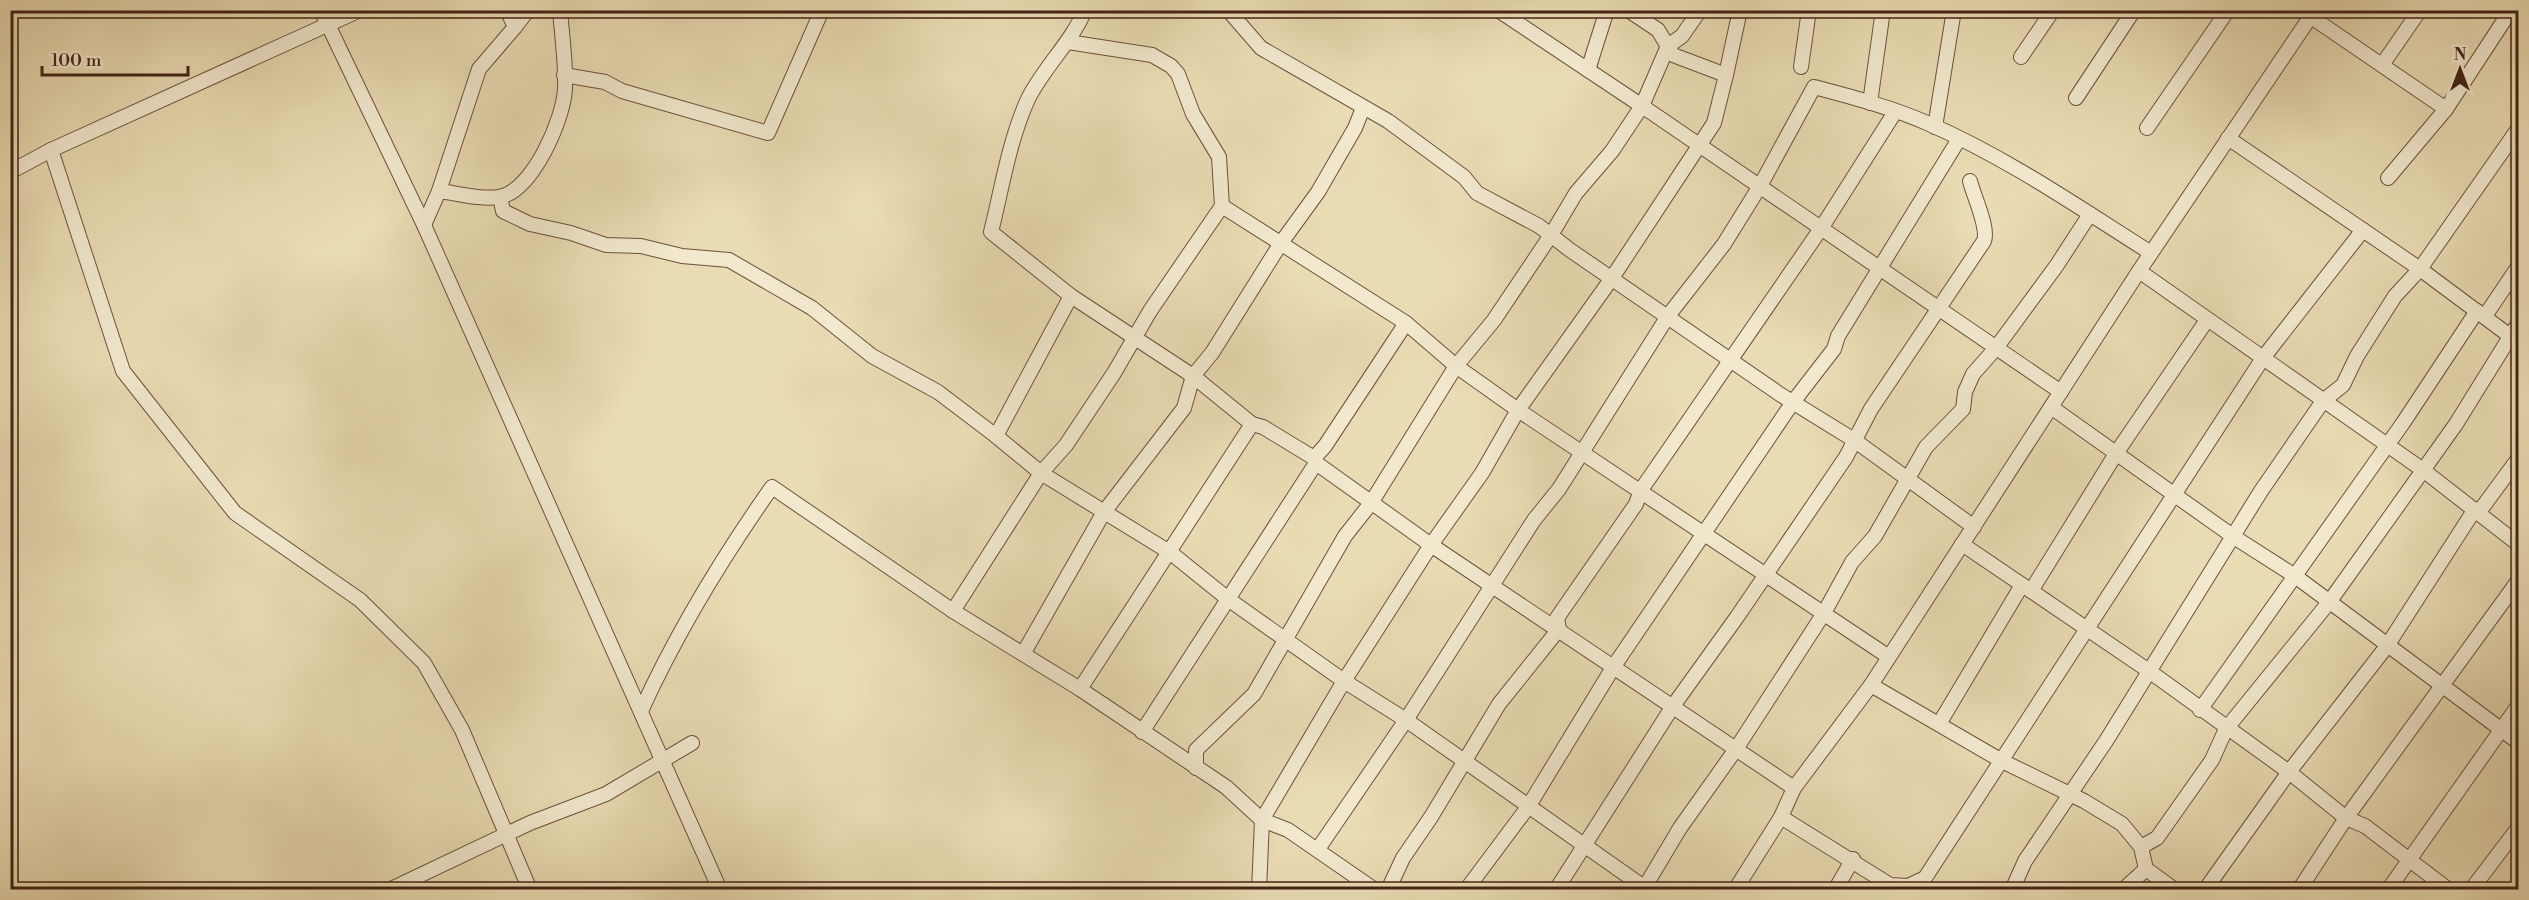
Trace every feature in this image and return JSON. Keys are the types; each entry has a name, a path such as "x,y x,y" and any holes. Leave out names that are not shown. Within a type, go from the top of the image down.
{"street":[{"path":"321,10 424,225 720,890"},
{"path":"10,172 51,150 328,27 360,10"},
{"path":"507,10 515,27"},
{"path":"424,225 439,191 479,69 528,10"},
{"path":"439,191 500,197 522,185 536,168 561,106 565,90 560,10"},
{"path":"564,75 604,82 622,91 768,133 822,10"},
{"path":"1085,10 1068,42 1029,99 1016,131 991,232 1071,296 1193,376 1252,424 1263,427 1315,461 1431,545 1494,584 1794,788"},
{"path":"1228,10 1261,48 1389,121 1464,177 1477,193 1539,225 1731,360 1854,440 1974,527"},
{"path":"1498,10 1822,227 1936,309 2061,392"},
{"path":"1588,70 1607,10"},
{"path":"1628,10 1658,30 1673,55 1726,75"},
{"path":"1196,768 1196,750 1254,694 1345,536 1371,503 1456,366 1494,320 1576,193 1612,151 1642,106 1668,46 1682,36 1700,10"},
{"path":"1259,890 1262,820 1344,681 1431,545 1482,473 1518,410 1612,278 1714,123 1740,10"},
{"path":"1801,67 1809,10"},
{"path":"1870,103 1883,10"},
{"path":"2020,57 2054,10"},
{"path":"2076,98 2134,10"},
{"path":"2147,128 2228,10"},
{"path":"2382,64 2420,10"},
{"path":"2388,178 2446,110 2511,10"},
{"path":"1935,127 1956,13"},
{"path":"1735,890 1781,817 1794,788 1871,685 2309,13 2446,110"},
{"path":"953,611 1041,473 1066,445 1150,311 1222,206 1219,157 1193,114 1178,75 1171,66 1152,55 1068,42"},
{"path":"1318,849 1406,720 1534,520 1559,489 1583,453 1668,316 1724,244 1760,186 1814,87 1870,103 1935,127 2006,162 2151,253"},
{"path":"1023,654 1104,512 1184,408 1193,376 1212,353 1281,243 1318,192 1355,128 1363,108"},
{"path":"1388,890 1403,858 1499,704 1559,629 1557,618 1636,504 1641,490 1822,227 1895,112"},
{"path":"2012,890 2025,861 2323,401 2343,385 2357,356 2395,296 2420,269 2518,129"},
{"path":"2228,138 2420,269 2514,339"},
{"path":"1466,890 1528,807 1614,666 1702,534 1793,402 1834,348 1838,336 1878,267 1959,139"},
{"path":"51,150 123,371 235,513 360,600 424,663 462,730 530,890"},
{"path":"1556,890 1673,706 1846,457 1871,409 1987,234 1970,181"},
{"path":"500,197 504,212 521,220 606,245 641,246 682,256 729,260 812,308 872,356 938,392 1041,473 1171,553 1228,599 1344,681 1406,720 1645,889 1680,828 1736,749 1824,613 1852,562 1875,536 1926,447 1963,409 1965,392 1973,374 1996,348 2057,265 2090,214"},
{"path":"1222,206 1406,323 1456,366 1518,410 1889,657"},
{"path":"1781,817 1853,859 1890,885 1908,886 1925,878 2263,358 2363,230"},
{"path":"2200,710 2386,445 2481,313 2518,267"},
{"path":"2139,271 2423,470 2518,544"},
{"path":"996,436 1071,296"},
{"path":"1939,724 2026,588 2207,320"},
{"path":"1142,732 1406,323"},
{"path":"2141,847 2157,838 2212,760 2226,729 2330,601 2514,339 2518,324"},
{"path":"2051,407 2176,493 2234,537 2330,601 2518,742"},
{"path":"1080,689 1171,553 1252,424"},
{"path":"2205,890 2289,772 2387,646 2477,510 2518,459"},
{"path":"641,711 664,660 732,545 772,487 953,611 1080,689 1237,796 1262,820 1288,830 1375,890"},
{"path":"1962,544 2149,671 2226,729 2289,772 2346,818 2365,826 2450,890"},
{"path":"2298,890 2346,818 2443,688 2518,580"},
{"path":"1871,685 2002,761 2069,794 2122,824 2141,847 2146,868 2175,890"},
{"path":"2388,890 2518,706"},
{"path":"389,890 506,834 606,794 692,743"},
{"path":"2471,890 2518,828"},
{"path":"1835,890 1853,859"},
{"path":"2123,890 2146,868"}]}
